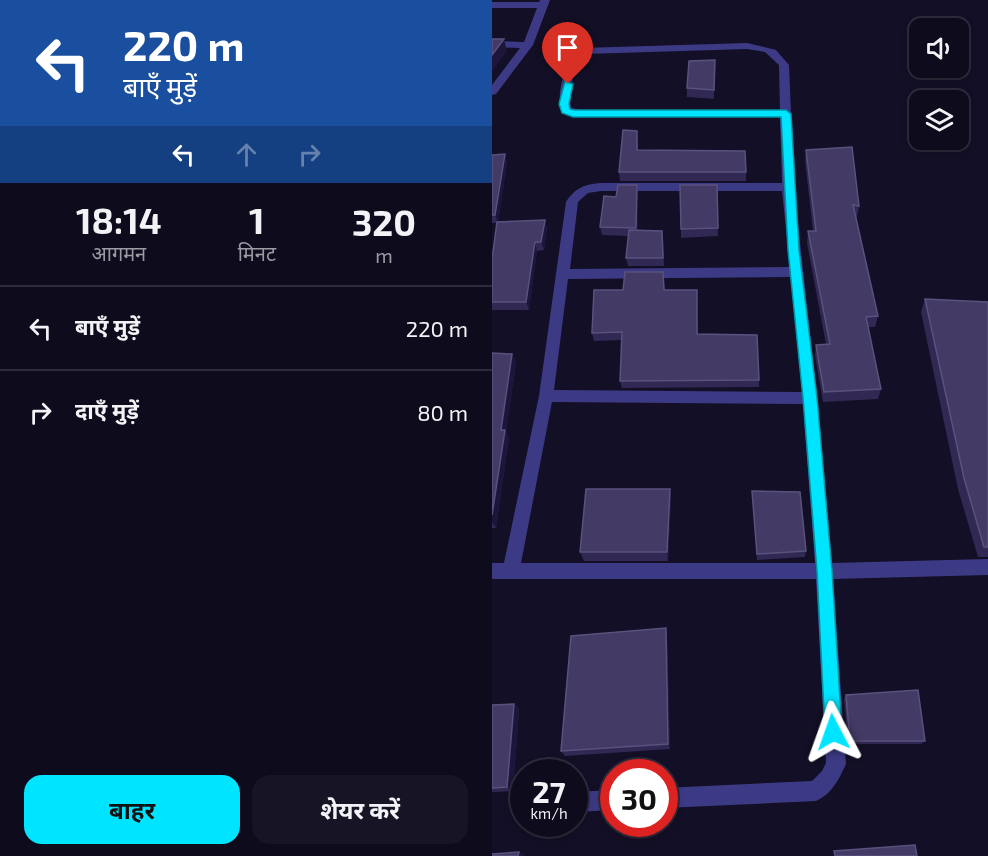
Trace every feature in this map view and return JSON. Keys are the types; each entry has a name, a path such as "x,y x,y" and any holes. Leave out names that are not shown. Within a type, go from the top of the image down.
{"street":[{"path":"492,2 545,3 528,45 492,92"},
{"path":"492,44 528,45"},
{"path":"678,797 816,791 829,778 836,764 810,398 795,272 788,187 786,114 784,64 778,55 766,48 747,46 582,51 576,55 573,63 564,104 566,111 589,114 786,114"},
{"path":"511,571 546,396 572,202 576,193 587,188 788,187"},
{"path":"562,274 795,272"},
{"path":"546,396 810,398"},
{"path":"492,571 824,571 988,567"}],"building":[{"path":"492,39 504,39 492,55"},
{"path":"715,60 714,90 687,88 689,61"},
{"path":"623,130 637,131 637,150 745,151 746,172 619,172"},
{"path":"852,147 859,206 853,205 878,316 866,317 881,389 824,392 816,345 830,344 808,231 816,231 806,150"},
{"path":"505,154 495,215 492,215 492,155"},
{"path":"618,185 637,185 636,228 600,227 604,196 616,197"},
{"path":"680,185 717,185 718,228 681,229"},
{"path":"545,220 541,242 535,242 526,302 492,302 492,259 497,222"},
{"path":"629,230 662,231 663,258 626,258"},
{"path":"625,272 663,272 664,290 697,290 697,334 757,335 759,380 620,381 622,332 592,333 594,290 623,290"},
{"path":"925,299 988,302 988,547 984,547 964,478"},
{"path":"492,353 512,354 501,430 505,430 492,515"},
{"path":"586,489 670,489 667,552 580,552"},
{"path":"752,491 800,492 806,551 757,554"},
{"path":"666,628 668,744 561,751 571,636"},
{"path":"918,690 925,741 850,741 846,695"},
{"path":"514,704 507,787 492,788 492,705"},
{"path":"915,845 917,856 835,856 834,851"},
{"path":"519,852 518,856 492,856 492,854"}],"route":[{"path":"568,84 564,104 566,111 573,114 786,114 788,187 795,272 810,398 824,571 833,732"}]}
